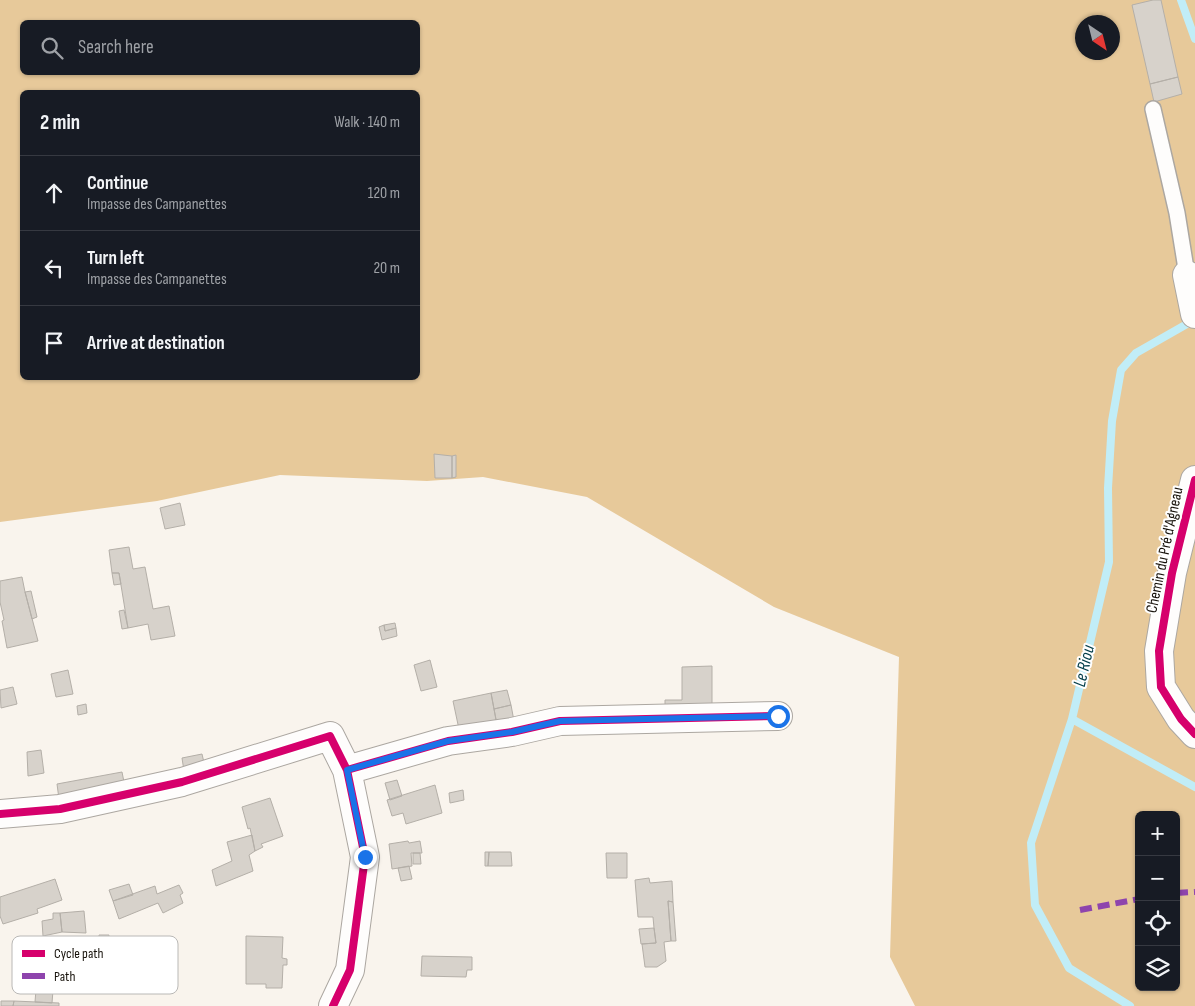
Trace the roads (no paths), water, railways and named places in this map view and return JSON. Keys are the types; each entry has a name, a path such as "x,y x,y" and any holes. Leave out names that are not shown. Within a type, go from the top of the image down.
{"street":[{"path":"1187,275 1195,314"},
{"name":"Chemin du Pré d'Agneau","path":"1195,480 1172,573 1159,651 1161,687 1182,719 1195,734"},
{"path":"347,770 448,741 512,732 560,721 778,716"},
{"path":"0,814 60,809 182,782 330,736 347,770 365,857 350,970 333,1006"}],"lane":[{"path":"1153,110 1177,213 1187,275"}],"waterway":[{"name":"Le Riou","path":"1181,0 1195,39"},
{"name":"Le Riou","path":"1130,1006 1069,968 1035,905 1031,843 1072,719 1109,562 1108,488 1112,421 1121,370 1136,353 1194,320"},
{"path":"1072,719 1195,787"}]}
